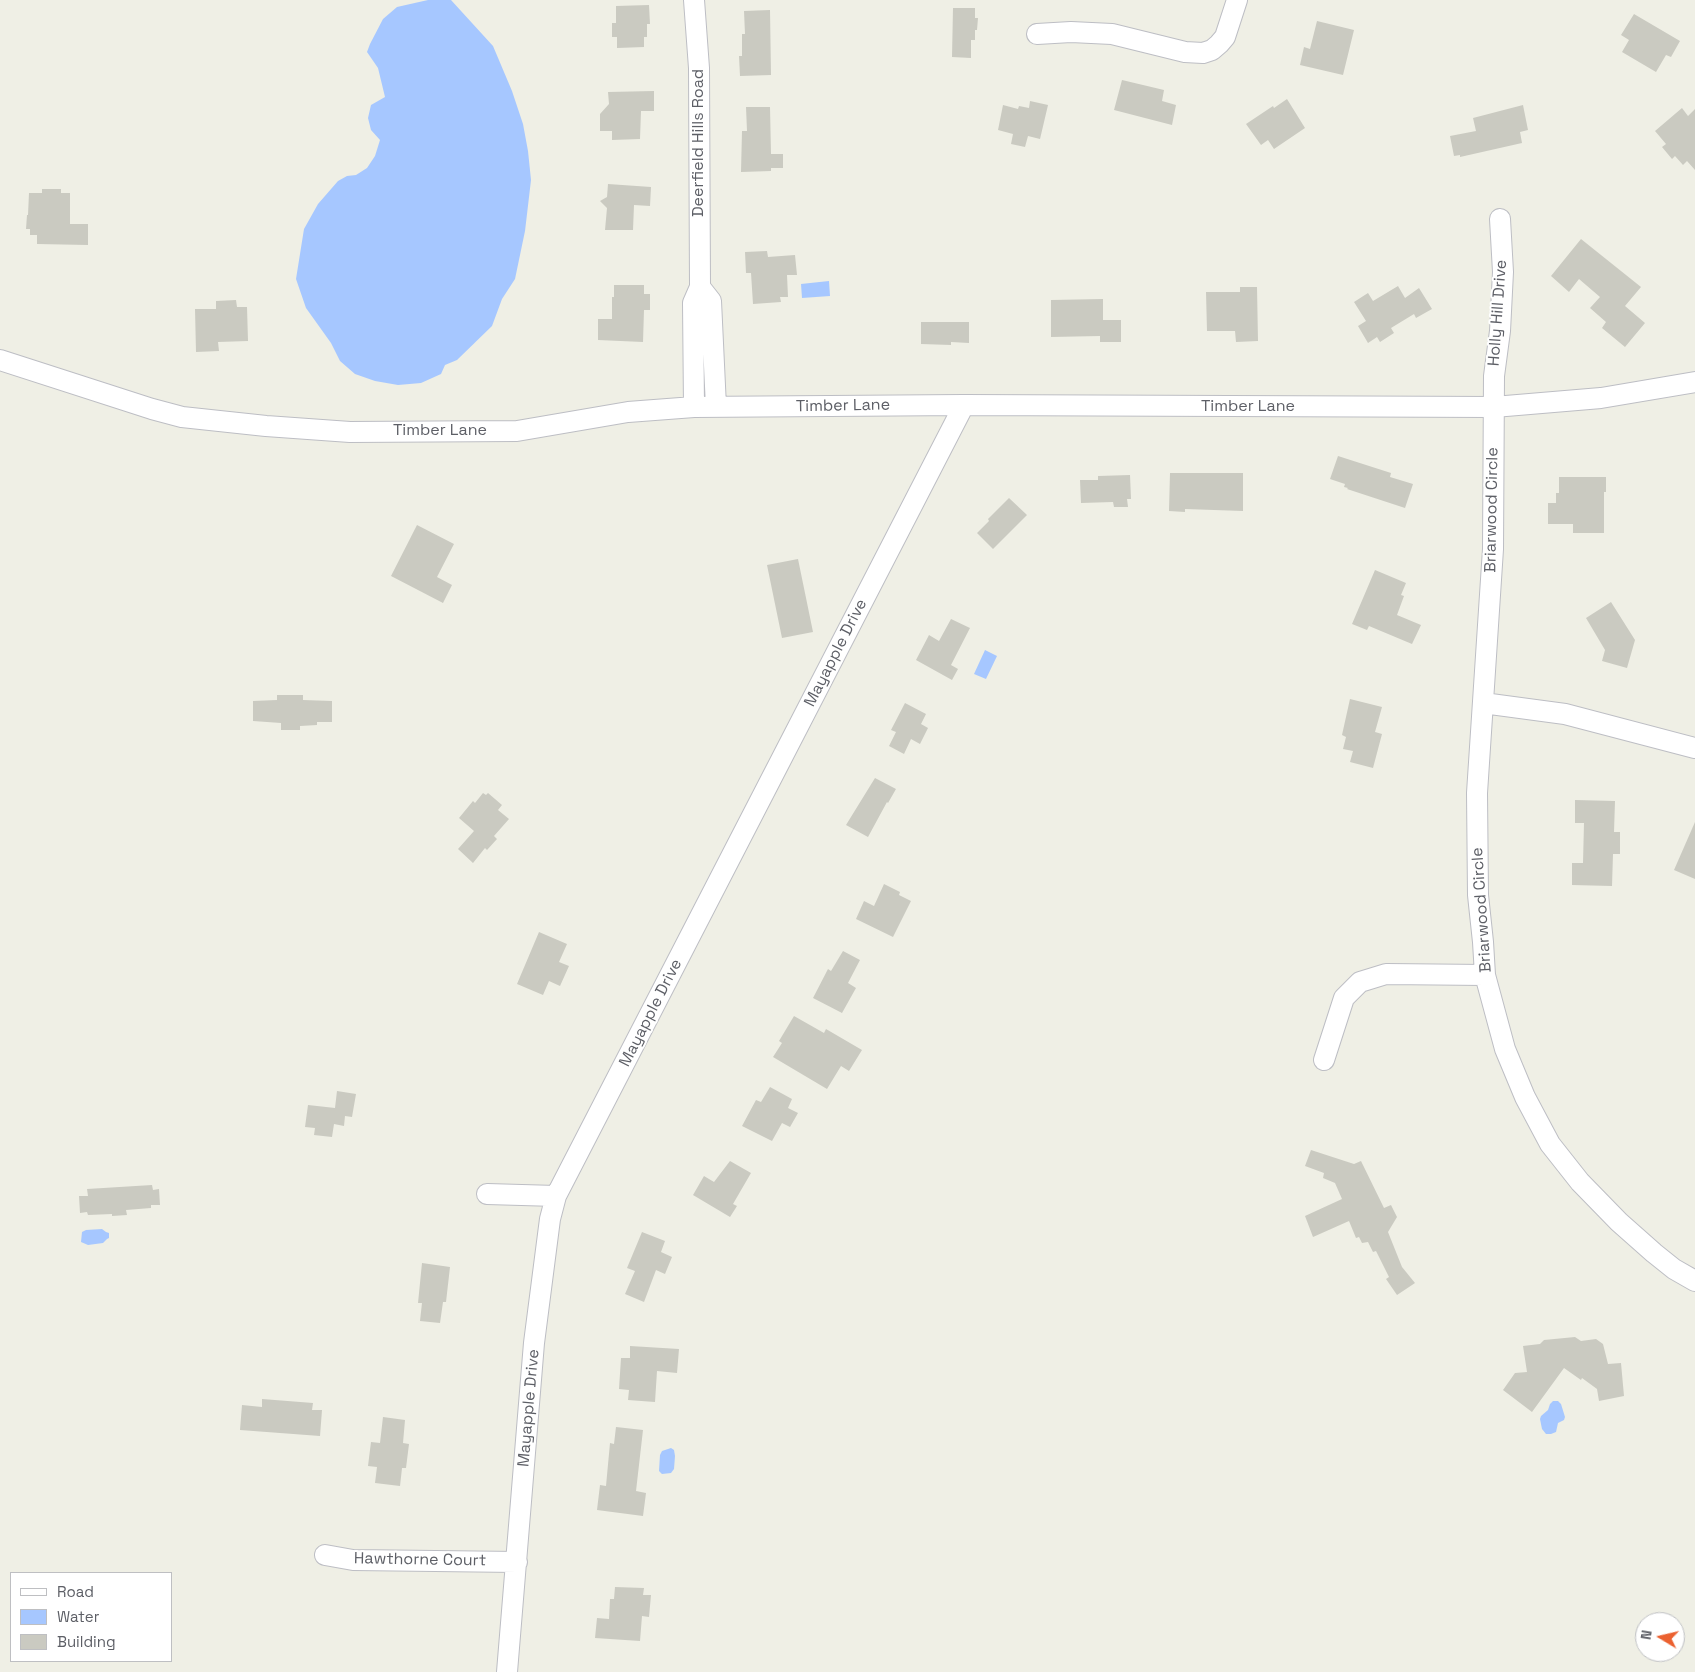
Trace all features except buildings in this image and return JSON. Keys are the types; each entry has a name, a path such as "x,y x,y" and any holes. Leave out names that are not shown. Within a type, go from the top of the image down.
{"street":[{"name":"Deerfield Hills Road","path":"694,0 699,68 700,287 693,303 694,407"},
{"path":"1037,34 1071,32 1112,34 1178,51 1203,53 1215,47 1225,37 1236,0"},
{"name":"Holly Hill Drive","path":"1494,407 1494,376 1500,331 1503,272 1500,219"},
{"name":"Deerfield Hills Road","path":"700,287 711,301 716,407"},
{"name":"Timber Lane","path":"0,360 182,417 276,427 350,432 517,431 628,412 694,407 964,404 1494,407 1601,398 1695,382"},
{"name":"Mayapple Drive","path":"508,1672 534,1343 550,1219 556,1196 964,404"},
{"name":"Briarwood Circle","path":"1494,407 1493,549 1477,793 1478,895 1485,975 1505,1049 1524,1097 1550,1144 1580,1182 1619,1222 1654,1254 1674,1269 1695,1281"},
{"path":"1483,703 1565,714 1695,748"},
{"path":"1324,1060 1344,998 1360,982 1386,974 1485,975"},
{"path":"487,1194 556,1196"},
{"name":"Hawthorne Court","path":"325,1555 353,1560 517,1562"}],"water":[{"path":"428,0 451,0 493,46 512,91 523,124 531,180 525,231 515,279 502,299 492,326 457,360 445,365 441,374 421,383 398,385 375,381 355,374 340,361 331,343 306,308 296,279 304,229 318,204 338,181 347,176 356,175 367,168 375,156 380,140 371,130 368,118 371,105 385,97 378,68 367,52 370,44 383,19 397,7"},
{"path":"829,281 830,296 802,298 801,284"},
{"path":"985,650 997,656 986,679 974,674"},
{"path":"102,1229 109,1233 109,1238 103,1243 88,1245 81,1242 82,1232"},
{"path":"1553,1401 1558,1401 1561,1404 1565,1417 1564,1420 1558,1423 1556,1432 1546,1434 1542,1429 1540,1419"},
{"path":"671,1448 674,1450 675,1456 674,1469 671,1473 662,1474 659,1471 660,1455 662,1451"}]}
